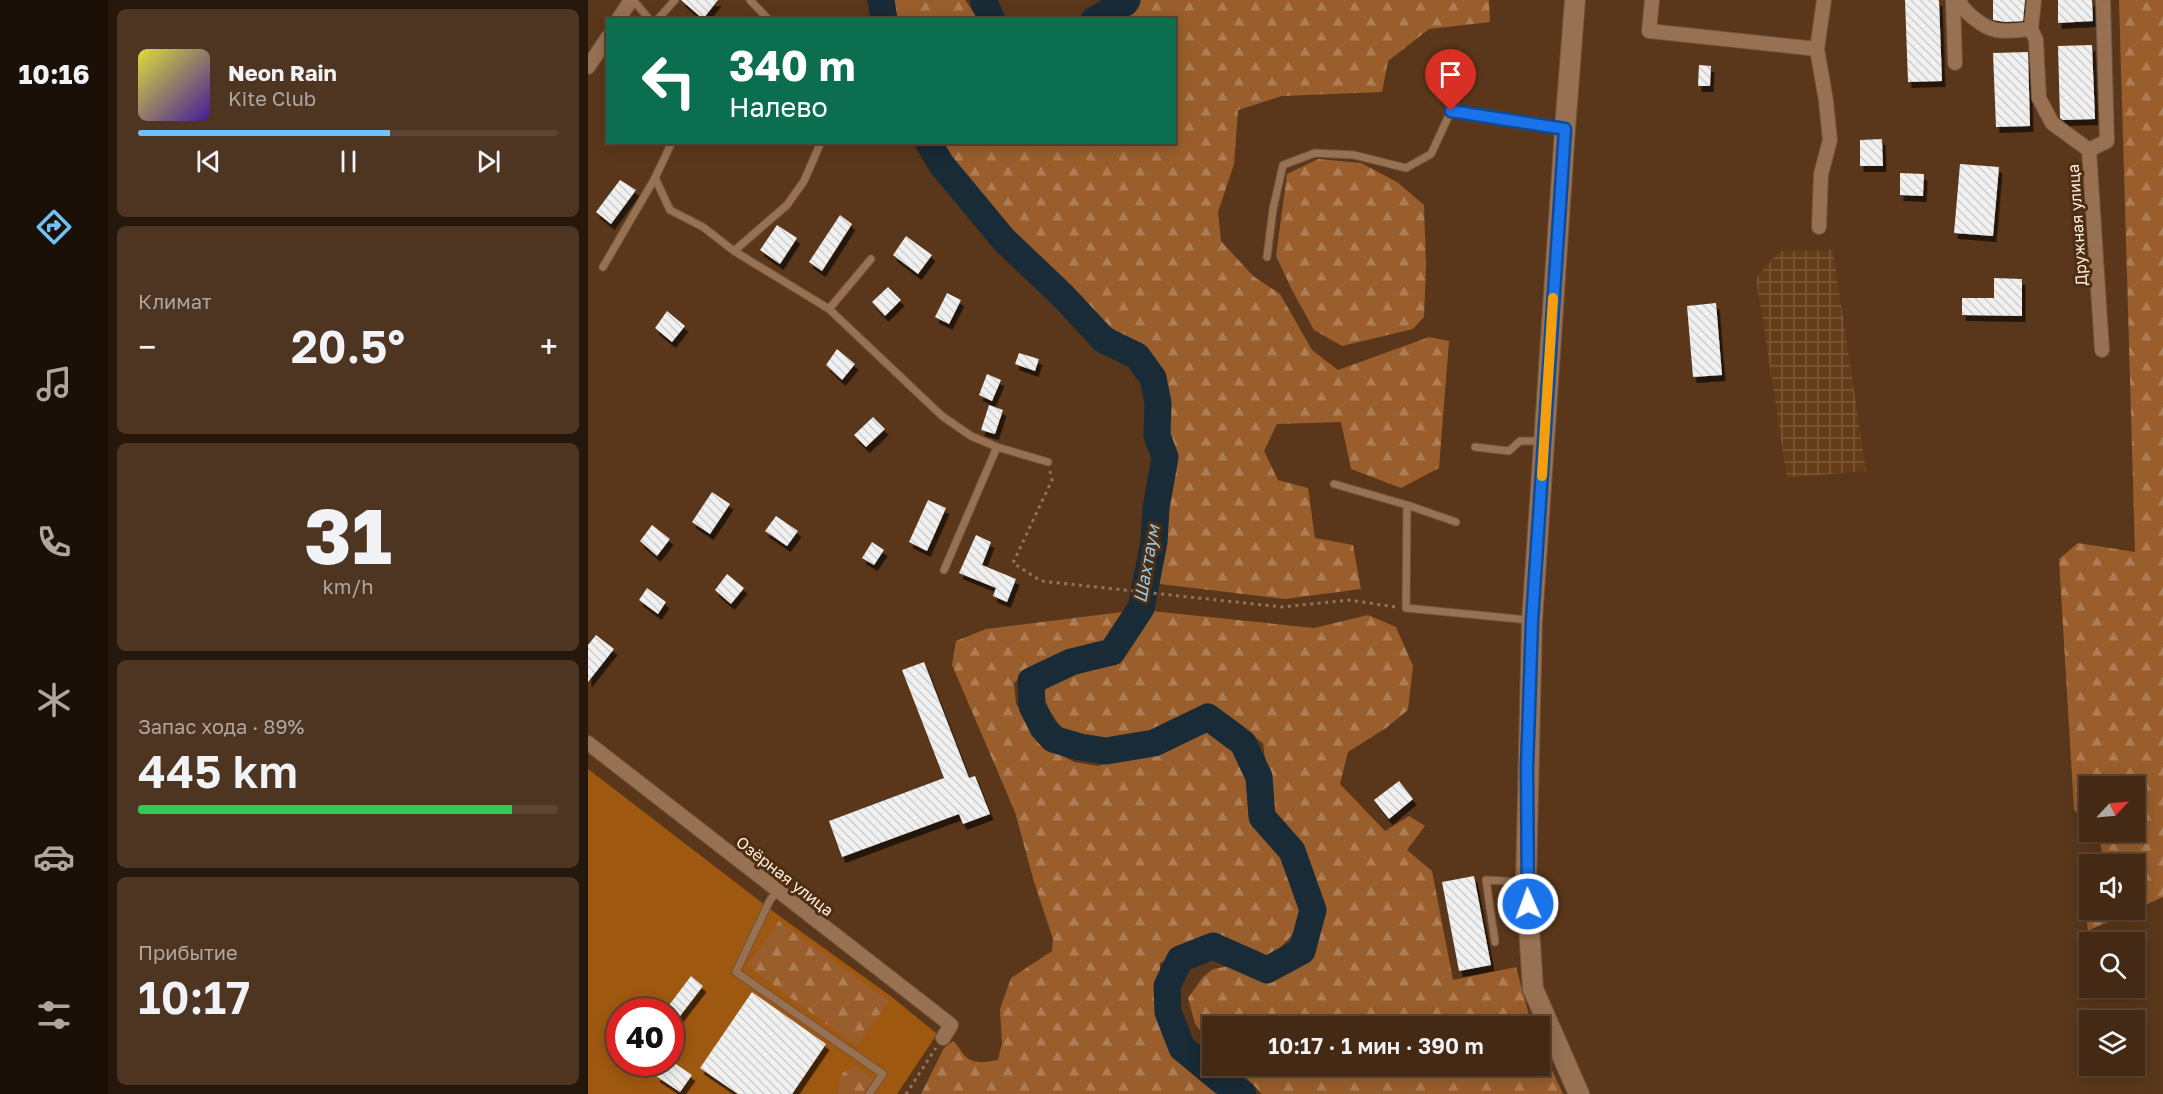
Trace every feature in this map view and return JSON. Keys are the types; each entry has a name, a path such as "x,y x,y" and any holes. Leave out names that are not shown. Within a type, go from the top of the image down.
{"street":[{"path":"619,18 632,0"},
{"path":"1575,0 1532,621 1526,882 1533,989 1580,1094"},
{"path":"1652,0 1649,31 1817,49"},
{"path":"1819,227 1821,174 1830,140 1824,83 1817,49 1824,0"},
{"path":"1953,0 1955,63"},
{"path":"1959,0 1961,8 1995,30 2031,29"},
{"path":"2034,0 2031,29 2036,40 2039,98 2052,123 2088,150"},
{"name":"Дружная улица","path":"2102,350 2088,150 2107,141 2103,0"},
{"path":"588,68 606,40"},
{"name":"Озёрная улица","path":"588,743 951,1025 943,1038"}],"lane":[{"path":"632,0 648,18"},
{"path":"659,18 675,0"},
{"path":"750,0 768,18"},
{"path":"1267,257 1273,209 1283,165 1315,153 1354,155 1406,168 1431,154 1451,111 1565,129"},
{"path":"603,267 655,178 671,144"},
{"path":"734,251 787,205 804,181 820,144"},
{"path":"655,178 670,210 703,227 734,251 829,309 942,416 971,436 997,447 1048,462"},
{"path":"829,309 871,259"},
{"path":"1475,447 1509,451 1520,441 1544,441"},
{"path":"944,570 997,447"},
{"path":"1334,484 1456,522"},
{"path":"1407,505 1406,608 1532,621"},
{"path":"1495,942 1486,880 1526,882"},
{"path":"778,891 770,900 736,972 883,1074 869,1094"}],"path":[{"path":"1048,462 1052,480 1013,563 1041,581 1282,607 1349,600 1406,608"},
{"path":"906,1094 943,1038"}],"shaded area":[{"path":"1833,250 1866,471 1787,478 1756,278 1780,251"},
{"path":"588,769 782,918 892,997 937,1034 897,1094 864,1094 873,1080 838,1087 836,1094 792,1094 826,1044 752,993 700,1068 738,1094 588,1094"}],"green space":[{"path":"888,0 965,0 977,18 892,18"},
{"path":"1135,0 1489,0 1490,22 1429,29 1388,61 1382,92 1282,96 1238,110 1234,164 1218,212 1221,241 1253,276 1280,294 1312,350 1338,370 1429,337 1449,341 1439,468 1401,488 1351,469 1341,422 1277,424 1264,451 1278,480 1308,488 1315,538 1353,545 1361,589 1285,599 1160,584 1164,528 1172,488 1174,454 1158,372 1140,348 1095,316 1048,268 978,192 941,144 1176,144 1176,18 1116,18 1127,12"},
{"path":"2119,0 2163,0 2163,897 2145,905 2145,854 2102,854 2100,842 2145,842 2145,776 2079,776 2079,814 2074,810 2059,559 2078,543 2135,552"},
{"path":"1318,159 1361,163 1397,182 1424,205 1426,265 1424,317 1413,329 1342,346 1314,330 1276,256 1287,174"},
{"path":"1130,611 1101,648 1059,658 1030,670 1014,683 1016,704 1043,745 1074,762 1098,766 1172,742 1197,729 1220,734 1240,753 1253,776 1251,796 1258,819 1287,856 1300,890 1305,916 1289,938 1267,955 1249,954 1227,942 1217,940 1200,943 1160,963 1160,1020 1169,1044 1188,1063 1202,1072 1202,1076 1208,1076 1234,1094 921,1094 944,1048 953,1041 972,1061 998,1060 1002,1043 1000,1009 1011,978 1052,951 1053,939 1034,882 1015,812 952,665 956,641 986,629"},
{"path":"1151,611 1314,628 1368,615 1396,627 1413,666 1408,710 1386,728 1348,752 1340,784 1385,831 1409,816 1425,826 1407,850 1432,871 1453,980 1516,967 1529,1016 1202,1016 1202,1033 1195,1024 1188,998 1203,977 1213,969 1235,965 1254,976 1276,975 1289,967 1311,948 1319,922 1315,888 1299,848 1282,825 1271,804 1263,743 1232,720 1218,713 1209,712 1130,736 1101,740 1078,738 1060,725 1051,713 1042,693 1068,672 1119,657"},
{"path":"2087,920 2112,920 2088,931"},
{"path":"779,921 889,1001 857,1046 747,966"},
{"path":"856,1066 873,1080 864,1094 836,1094 842,1073"},
{"path":"1550,1066 1563,1094 1262,1094 1245,1076 1550,1076"}],"building":[{"path":"681,0 718,0 702,18"},
{"path":"1905,0 1939,0 1942,81 1908,82"},
{"path":"1993,0 2025,0 2023,21 1993,20"},
{"path":"2058,0 2092,0 2093,21 2058,23"},
{"path":"2092,45 2095,119 2063,120 2060,118 2058,46"},
{"path":"2028,52 2030,126 1996,127 1993,53"},
{"path":"1699,65 1711,66 1710,86 1698,86"},
{"path":"1882,139 1883,166 1860,166 1860,140"},
{"path":"1960,164 1999,167 1993,236 1954,233"},
{"path":"1900,173 1924,174 1923,196 1900,195"},
{"path":"620,180 636,190 611,224 596,212"},
{"path":"840,215 852,224 822,271 809,262"},
{"path":"777,225 797,238 780,264 760,250"},
{"path":"906,236 932,255 918,274 893,255"},
{"path":"1994,278 2022,279 2022,316 1962,315 1962,298 1994,298"},
{"path":"888,287 901,300 885,316 872,302"},
{"path":"947,293 961,300 949,324 935,317"},
{"path":"1716,303 1722,375 1693,377 1687,306"},
{"path":"667,311 685,326 672,342 655,328"},
{"path":"837,349 855,364 842,380 826,365"},
{"path":"1019,353 1039,359 1035,371 1015,364"},
{"path":"987,374 1001,380 992,401 979,395"},
{"path":"989,405 1003,410 995,434 981,430"},
{"path":"873,417 885,429 866,447 854,435"},
{"path":"712,492 730,504 710,534 692,522"},
{"path":"928,500 946,508 927,551 909,542"},
{"path":"776,516 798,531 787,546 765,531"},
{"path":"652,525 670,539 657,556 640,541"},
{"path":"976,535 991,542 982,565 1016,579 1007,602 993,596 996,588 959,573"},
{"path":"872,542 884,550 874,565 862,558"},
{"path":"727,574 744,588 731,604 715,590"},
{"path":"647,588 666,602 658,614 639,600"},
{"path":"596,635 614,649 588,682 588,645"},
{"path":"924,662 969,778 975,776 990,814 963,824 959,814 842,857 829,821 944,778 902,670"},
{"path":"1399,781 1413,799 1389,819 1374,800"},
{"path":"1474,876 1491,965 1459,971 1442,882"},
{"path":"691,976 703,986 684,1011 684,998 674,998"},
{"path":"752,992 826,1044 792,1094 738,1094 700,1068"},
{"path":"684,1070 692,1075 680,1092 656,1076 684,1076"}],"waterway":[{"name":"Шахтаум","path":"881,0 884,18"},
{"name":"Шахтаум","path":"983,0 991,18"},
{"name":"Шахтаум","path":"1098,18 1127,0"},
{"name":"Шахтаум","path":"929,144 941,164 1004,240 1062,295 1104,340 1137,356 1153,378 1158,403 1157,436 1165,457 1156,508 1154,542 1141,608 1112,652 1071,662 1031,681 1032,706 1043,728 1053,739 1080,747 1106,751 1154,743 1208,717 1243,743 1259,777 1262,817 1292,851 1313,910 1302,951 1267,970 1213,946 1180,959 1167,986 1168,1012 1182,1048 1222,1081 1243,1094"}],"slow traffic":[{"path":"1542,476 1553,298"}],"route":[{"path":"1451,111 1565,129 1532,621 1527,767 1526,882 1528,904"}]}
